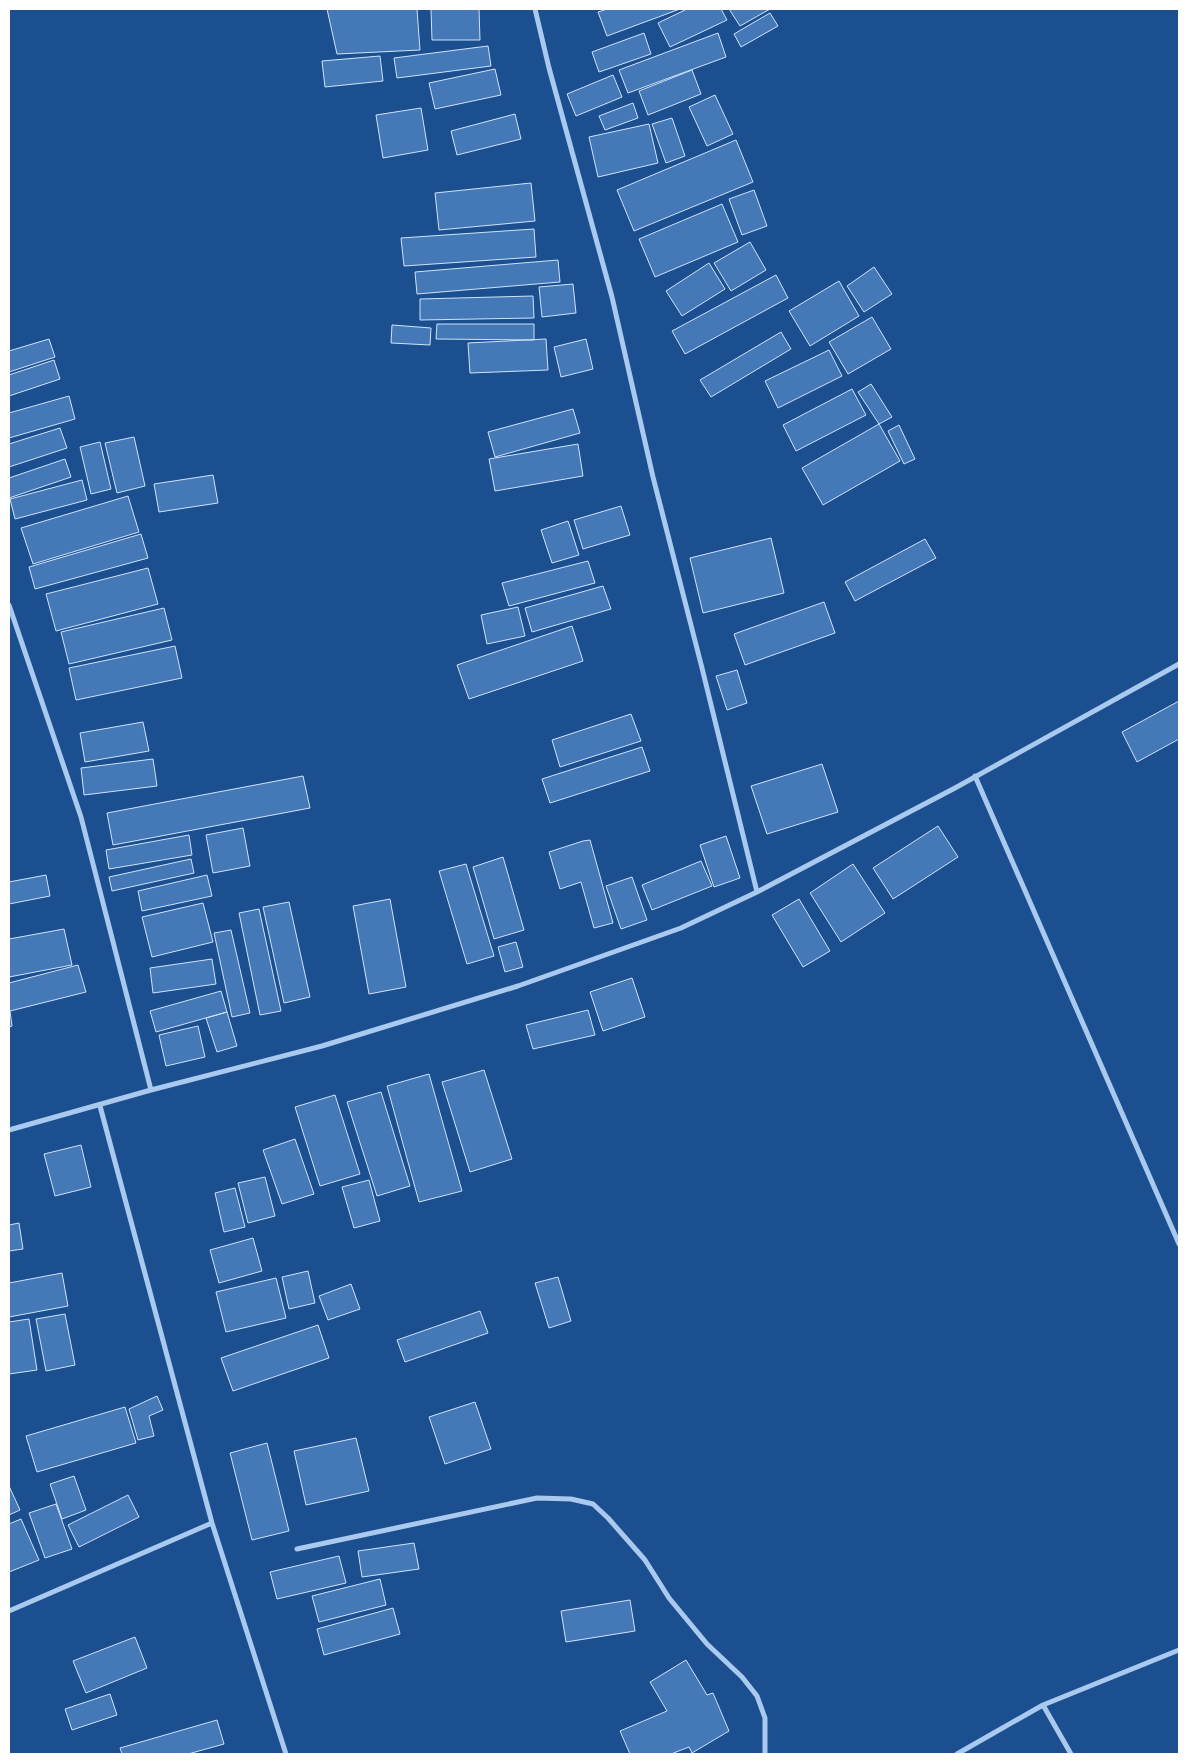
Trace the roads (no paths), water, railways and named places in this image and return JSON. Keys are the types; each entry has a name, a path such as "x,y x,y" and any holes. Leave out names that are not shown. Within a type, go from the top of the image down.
{"street":[{"path":"534,9 612,297 654,477 757,892"},
{"path":"9,605 80,817 151,1090"},
{"path":"9,1130 100,1106 151,1090 322,1046 518,986 681,928 757,892 975,776 1179,664"},
{"path":"975,776 1179,1244"},
{"path":"100,1106 212,1523 286,1754"},
{"path":"297,1549 538,1498 571,1499 593,1504 645,1560 669,1598 708,1644 742,1677 757,1696 765,1718 765,1754"},
{"path":"9,1611 212,1523"},
{"path":"957,1754 1043,1705 1179,1650"},
{"path":"1043,1705 1070,1754"}]}
